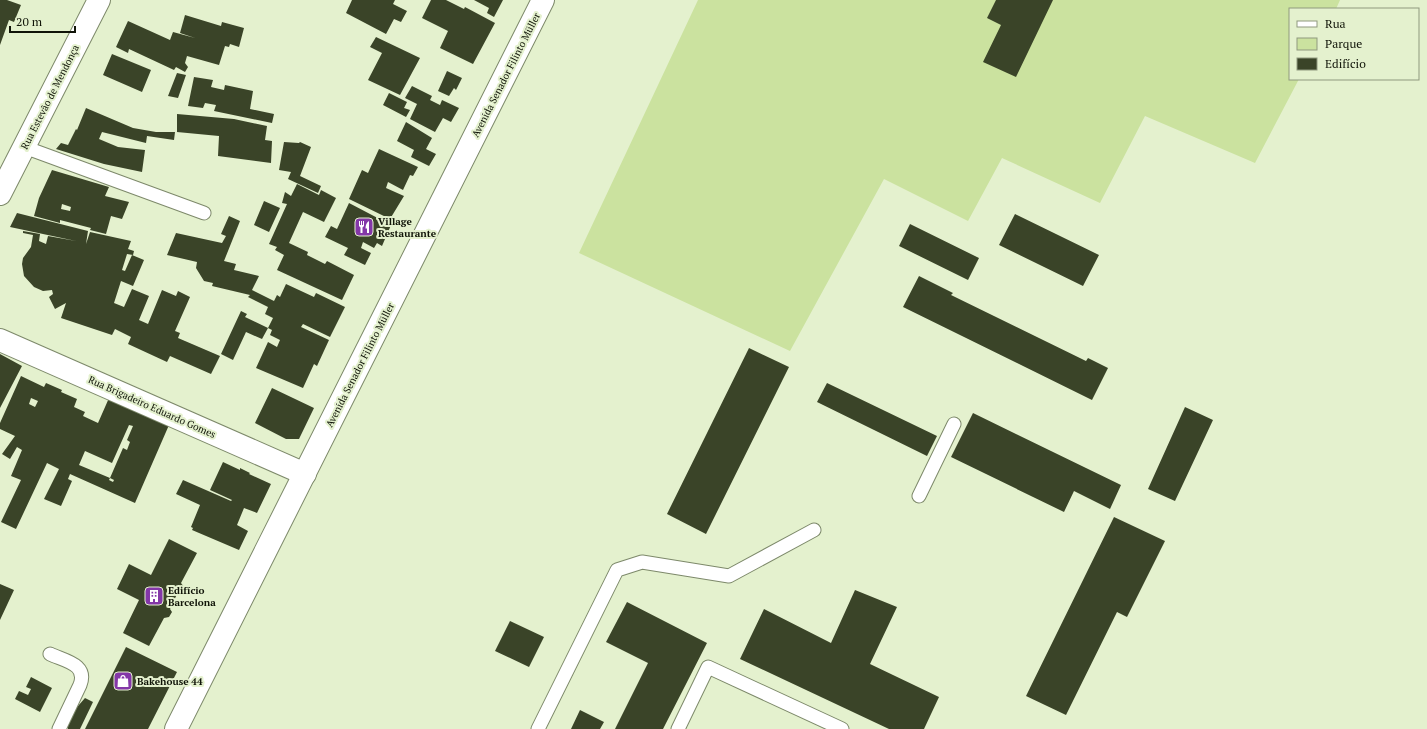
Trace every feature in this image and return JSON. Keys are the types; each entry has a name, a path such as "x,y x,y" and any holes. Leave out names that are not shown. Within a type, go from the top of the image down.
{"street":[{"name":"Rua Estevão de Mendonça","path":"0,194 99,0"},
{"name":"Avenida Senador Filinto Müller","path":"176,729 543,0"},
{"name":"Rua Brigadeiro Eduardo Gomes","path":"0,340 305,474"}],"lane":[{"path":"24,147 204,213"},
{"path":"919,496 954,424"},
{"path":"538,729 617,570 642,562 729,576 814,530"},
{"path":"50,654 77,666 82,672 82,678 59,729"},
{"path":"678,729 708,667 842,729"}],"green space":[{"path":"698,0 1340,0 1336,8 1289,8 1289,80 1298,80 1255,163 1145,116 1100,203 1002,158 968,221 884,179 790,351 579,253"}],"building":[{"path":"0,0 7,0 21,5 14,22 9,20 0,45"},
{"path":"352,0 395,0 393,4 407,11 401,22 394,19 386,34 346,13"},
{"path":"431,0 446,0 464,9 465,7 495,23 473,64 440,48 448,31 422,18"},
{"path":"474,0 503,0 494,17 487,13 489,8"},
{"path":"996,0 1053,0 1016,77 983,62 1001,25 987,18"},
{"path":"185,15 221,26 222,22 244,28 239,47 230,44 229,47 225,46 219,65 187,56 185,63 188,67 185,72 176,67 174,70 129,49 128,53 116,47 128,21 170,40 173,32 195,38 180,33"},
{"path":"376,37 420,58 400,95 368,80 382,53 370,47"},
{"path":"112,54 151,70 142,92 103,75"},
{"path":"447,71 462,78 456,90 454,88 449,96 438,91"},
{"path":"177,73 186,75 178,98 168,96"},
{"path":"194,77 213,80 211,87 224,90 225,85 253,91 250,109 274,114 272,123 214,111 216,105 205,103 203,108 188,106"},
{"path":"412,86 432,96 430,100 440,105 442,100 459,108 451,122 443,118 435,132 410,119 417,104 405,98"},
{"path":"389,93 407,102 404,108 410,110 406,117 383,105"},
{"path":"86,108 133,128 156,132 175,132 174,140 147,136 146,143 102,132 99,139 118,147 145,150 142,172 104,164 56,149 61,143 68,145 76,129 77,130"},
{"path":"177,114 234,119 267,126 265,140 272,141 271,163 218,156 219,136 177,132"},
{"path":"406,122 432,138 426,149 436,154 429,166 411,157 414,150 397,141"},
{"path":"284,142 300,142 311,147 300,176 321,186 318,193 288,179 291,172 279,170"},
{"path":"379,149 418,167 413,176 410,175 403,190 388,182 386,188 404,196 390,219 349,199 362,170 368,173"},
{"path":"52,170 109,187 105,196 129,202 122,219 111,216 106,234 90,230 91,228 60,220 60,223 34,216 39,198","holes":["62,204 71,207 70,211 61,209"]},
{"path":"297,184 319,195 321,190 336,198 324,222 303,212 289,243 308,252 307,255 325,264 327,261 354,275 342,300 277,270 284,255 275,250 277,247 269,244 287,204 282,203 285,192 291,196"},
{"path":"264,201 280,208 269,232 254,225"},
{"name":"Village Restaurante","path":"349,203 391,225 382,246 377,243 374,248 363,242 361,248 371,253 365,265 344,255 348,248 325,237 331,226 337,229"},
{"path":"17,213 88,231 86,244 90,232 131,241 128,249 134,251 133,255 127,254 122,270 125,271 132,255 144,260 133,286 121,281 114,303 124,307 132,289 149,296 139,320 148,324 162,290 176,296 178,291 190,297 175,331 180,333 178,338 220,356 211,374 170,356 167,362 128,344 131,337 115,329 112,335 61,318 66,303 55,309 49,297 53,294 52,290 43,291 34,287 24,276 22,264 23,258 31,247 33,235 23,233 23,231 40,234 39,241 46,244 48,236 76,241 10,227"},
{"path":"1015,214 1099,255 1083,286 999,245"},
{"path":"229,216 240,221 224,261 236,264 234,270 259,276 252,290 274,301 277,295 280,297 286,284 314,297 316,293 345,307 330,337 303,324 301,327 329,340 317,366 314,364 303,388 256,368 268,342 277,347 280,340 270,335 272,330 268,328 273,318 265,314 268,307 248,297 250,295 212,286 213,283 204,281 196,268 197,262 167,255 176,233 222,243 226,236 221,234"},
{"path":"910,224 979,258 968,280 899,246"},
{"path":"919,276 953,293 951,295 1086,361 1088,358 1108,368 1092,400 903,307"},
{"path":"241,311 247,314 245,317 268,328 262,339 246,332 233,360 221,354"},
{"path":"749,348 789,367 706,534 667,514"},
{"path":"0,354 22,366 0,408"},
{"path":"21,376 44,387 46,383 77,399 74,407 85,412 83,416 98,423 109,398 169,425 135,503 70,474 68,479 72,481 61,506 44,499 59,469 47,463 16,529 1,522 21,480 11,476 22,450 17,447 10,459 2,454 15,436 0,429 0,423","holes":["31,398 38,401 35,407 29,404","129,425 133,426 127,440 130,442 127,450 123,448 110,478 79,465 85,451 112,463"]},
{"path":"827,383 937,436 927,456 817,402"},
{"path":"272,388 314,408 299,439 286,439 255,423"},
{"path":"1185,407 1213,420 1175,501 1148,489"},
{"path":"973,413 1121,485 1110,509 1074,491 1064,512 951,457"},
{"path":"223,462 240,470 240,468 250,473 249,474 271,484 257,513 244,508 237,525 248,531 239,550 192,530 193,528 191,527 200,505 176,494 183,480 231,501 232,500 210,490"},
{"path":"1114,517 1165,541 1127,617 1117,612 1066,715 1026,696"},
{"name":"Edifício Barcelona","path":"169,539 197,553 181,583 184,587 182,592 178,592 170,609 172,612 169,617 164,618 149,646 123,633 139,600 117,589 129,564 151,575"},
{"path":"0,584 14,590 0,620"},
{"path":"855,590 897,607 870,664 939,697 924,729 889,729 740,659 764,609 831,643"},
{"path":"627,602 707,643 663,729 615,729 648,663 606,642"},
{"path":"510,621 544,637 529,667 495,651"},
{"path":"126,647 177,672 148,729 85,729"},
{"path":"31,677 52,688 40,712 15,699 19,691 28,695 31,689 26,687"},
{"path":"85,698 93,702 80,729 68,729 67,721 73,708 78,706"},
{"path":"580,710 604,722 600,729 571,729"}],"place":[{"name":"Village Restaurante","path":"364,227"},
{"name":"Edifício Barcelona","path":"154,596"},
{"name":"Bakehouse 44","path":"123,681"}]}
